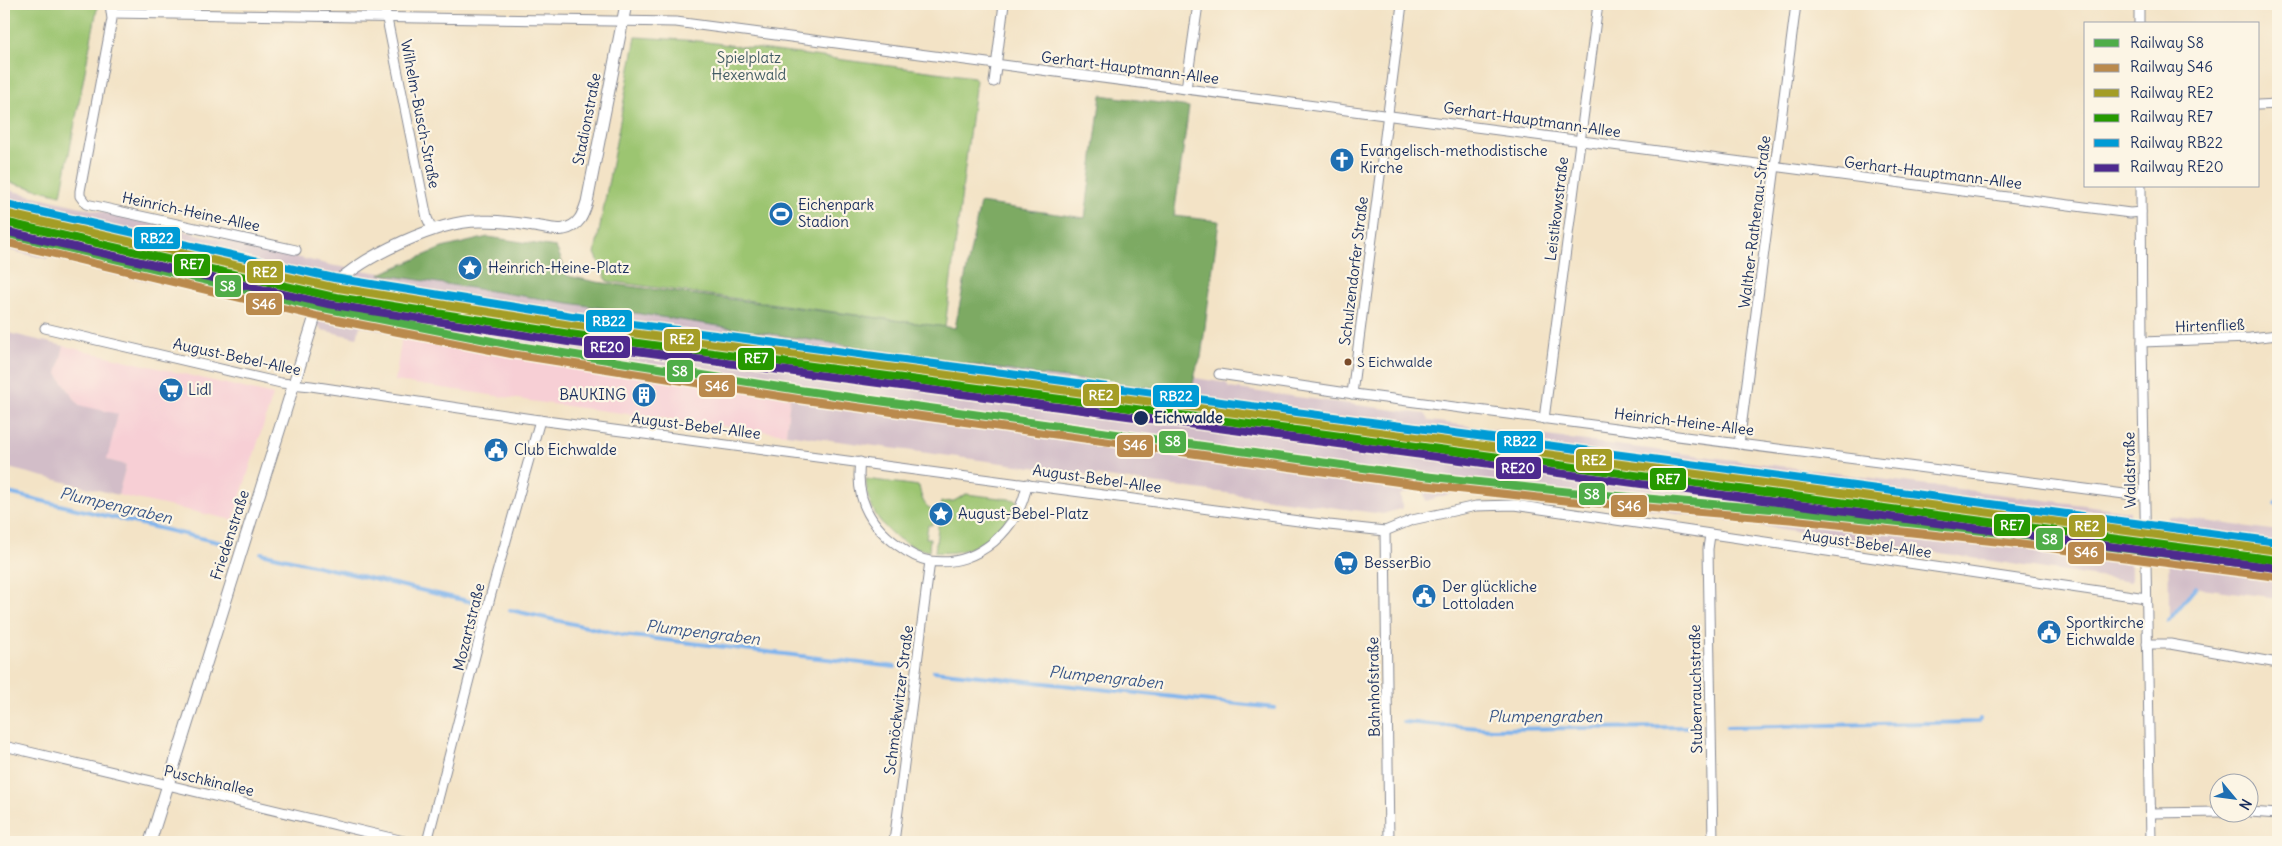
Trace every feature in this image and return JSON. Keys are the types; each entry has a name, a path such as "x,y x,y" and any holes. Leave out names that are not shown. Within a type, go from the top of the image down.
{"street":[{"name":"Wilhelm-Busch-Straße","path":"384,4 427,218 432,229"},
{"name":"Stadionstraße","path":"432,229 467,221 481,221 562,230 574,226 579,221 587,202 626,4"},
{"path":"994,82 1004,4"},
{"path":"1186,89 1198,4"},
{"name":"Schulzendorfer Straße","path":"1352,394 1402,4"},
{"name":"Leistikowstraße","path":"1544,419 1598,4"},
{"name":"Walther-Rathenau-Straße","path":"1739,444 1796,4"},
{"path":"2139,4 2139,22"},
{"name":"Gerhart-Hauptmann-Allee","path":"111,8 387,18 676,22 996,65 1388,114 2130,213 2141,212"},
{"name":"Heinrich-Heine-Allee","path":"111,8 80,191 82,199 86,204 296,250"},
{"path":"2260,105 2278,104"},
{"name":"Waldstraße","path":"2141,188 2144,495 2151,842"},
{"name":"Friedenstraße","path":"150,842 313,320 324,298 340,280 371,259 432,229"},
{"name":"August-Bebel-Allee","path":"45,328 267,380 293,384 540,420 1384,531 1412,520 1476,506 1495,504 1519,506 2146,598"},
{"name":"Hirtenfließ","path":"2142,342 2250,338 2278,335"},
{"name":"Heinrich-Heine-Allee","path":"1219,374 1352,394 2144,495"},
{"name":"Mozartstraße","path":"428,842 491,594 540,420"},
{"path":"860,462 858,482 862,499 874,524 903,549 918,558 930,561 943,562 969,556 997,540 1016,516 1025,498 1027,484"},
{"name":"Bahnhofstraße","path":"1384,531 1390,842"},
{"name":"Stubenrauchstraße","path":"1710,535 1708,548 1713,842"},
{"name":"Schmöckwitzer Straße","path":"894,842 930,561"},
{"path":"2147,644 2170,644 2278,663"},
{"name":"Puschkinallee","path":"4,746 408,842"},
{"path":"2151,813 2210,812"},
{"path":"2260,813 2278,814"}],"shaded area":[{"path":"4,189 335,266 1039,375 1191,392 1195,378 1226,383 1229,388 1425,414 1430,421 2130,511 2131,582 1670,512 1489,489 1469,488 1426,501 1422,488 1400,495 1403,508 1383,514 786,434 790,397 536,354 534,358 483,352 360,326 357,338 322,330 305,309 229,293 228,296 106,273 48,257 47,259 4,249"},
{"path":"4,332 64,346 57,374 79,405 118,414 107,460 126,465 118,495 4,467"},
{"path":"402,335 483,352 534,357 535,354 790,397 786,434 551,404 395,381"},
{"path":"64,346 273,395 233,520 118,495 126,465 107,460 79,405 57,374"},
{"path":"2168,516 2278,531 2278,598 2194,587 2169,617"}],"green space":[{"path":"4,4 98,4 61,195 4,181"},
{"name":"Eichenpark Stadion","path":"636,37 699,41 974,77 976,80 945,327 607,281 595,253"},
{"path":"1101,95 1189,107 1174,216 1219,221 1201,358 1197,366 1191,392 1039,375 380,274 442,248 488,237 556,247 568,276 596,282 955,328 980,203 1085,218"},
{"path":"866,479 919,486 925,504 935,510 932,525 928,525 926,538 930,538 929,551 916,548 904,542 884,526 871,505"},
{"path":"966,494 1017,500 1012,512 1004,523 985,540 961,551 935,552 941,502 954,501"}],"waterway":[{"name":"Plumpengraben","path":"4,492 222,543"},
{"name":"Plumpengraben","path":"261,553 472,602"},
{"name":"Plumpengraben","path":"2168,621 2196,587"},
{"name":"Plumpengraben","path":"510,610 623,635 895,667"},
{"name":"Plumpengraben","path":"934,671 1275,708"},
{"name":"Plumpengraben","path":"1727,727 1979,722 1980,719"},
{"name":"Plumpengraben","path":"1403,722 1492,729 1688,727"}],"rail line":[{"name":"RB22","path":"6,204 334,278 572,316 2278,542"},
{"name":"RE2","path":"4,213 332,287 571,325 2278,551"},
{"name":"RE7","path":"4,222 330,296 570,334 2277,560"},
{"name":"RE20","path":"4,231 328,304 568,342 2276,568"},
{"name":"S8","path":"4,233 318,307 512,345 799,390 1414,475 1571,492 1796,511 2011,534 2278,568"},
{"name":"S46","path":"4,242 316,316 511,354 798,399 1413,484 1570,501 1795,520 2010,543 2277,577"}],"place":[{"name":"Evangelisch-methodistische Kirche","path":"1342,160"},
{"name":"Eichenpark Stadion","path":"781,214"},
{"name":"Heinrich-Heine-Platz","path":"470,268"},
{"name":"S Eichwalde","path":"1348,362"},
{"name":"Lidl","path":"171,390"},
{"name":"BAUKING","path":"644,395"},
{"name":"Eichwalde","path":"1141,418"},
{"name":"Club Eichwalde","path":"496,450"},
{"name":"August-Bebel-Platz","path":"941,514"},
{"name":"BesserBio","path":"1346,563"},
{"name":"Der glückliche Lottoladen","path":"1424,596"},
{"name":"Sportkirche Eichwalde","path":"2049,632"}],"park label":[{"name":"Spielplatz Hexenwald","path":"749,66"}]}
